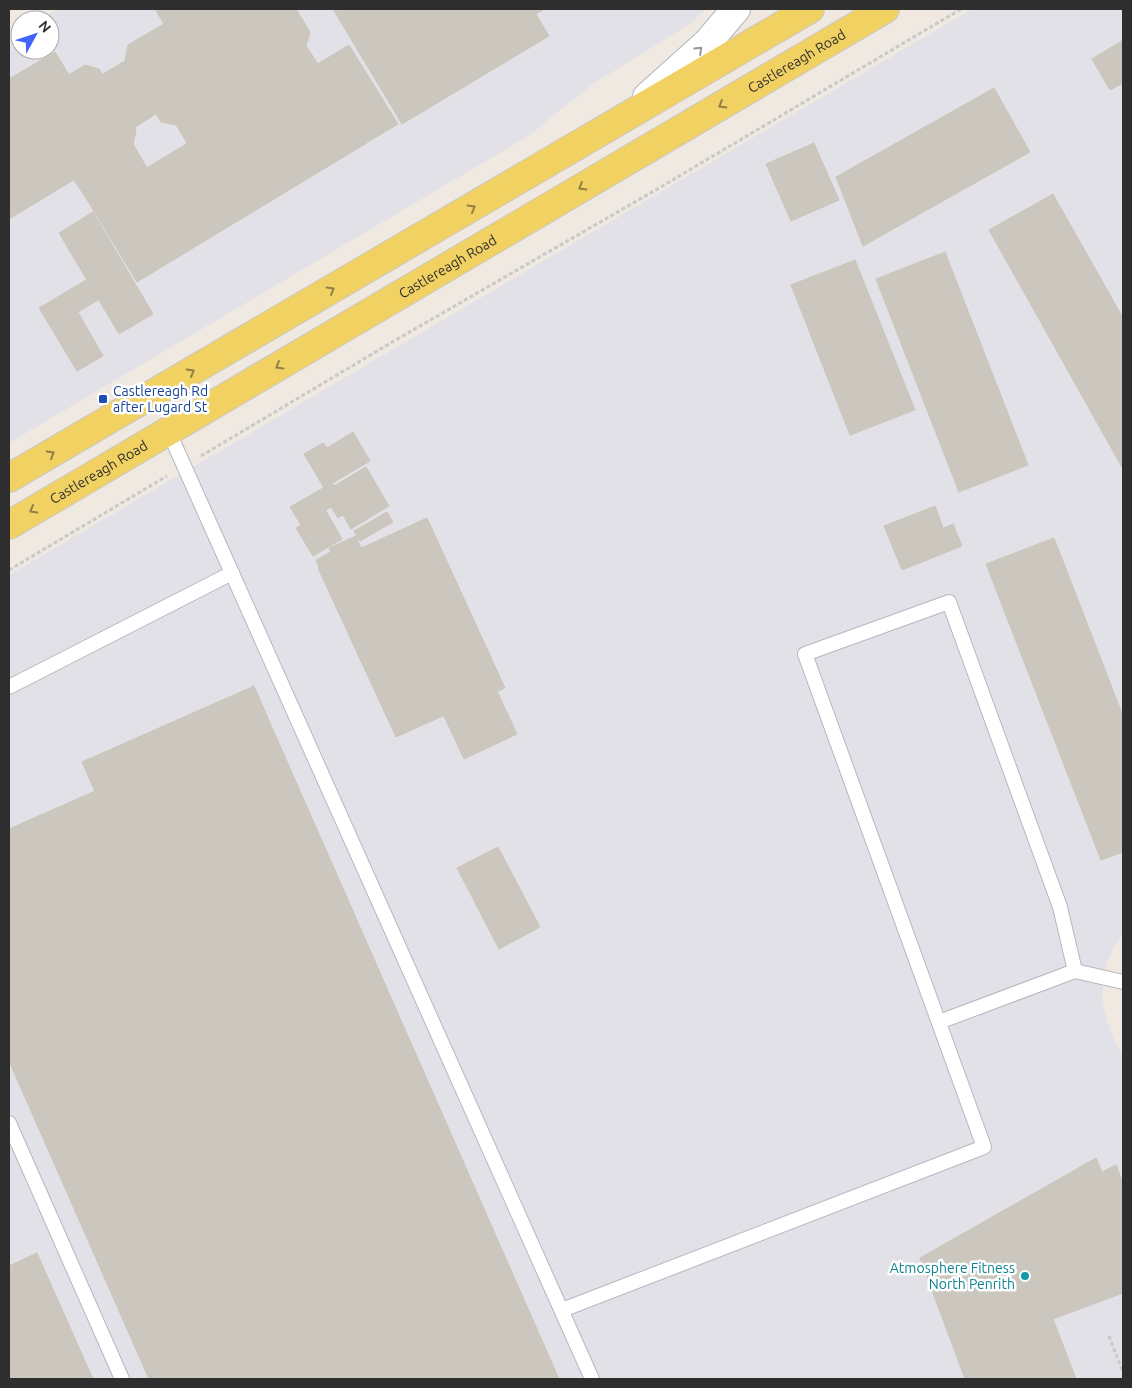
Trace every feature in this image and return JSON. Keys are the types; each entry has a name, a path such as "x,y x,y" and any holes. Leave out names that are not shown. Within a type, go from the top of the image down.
{"main road":[{"path":"9,478 810,9"},
{"name":"Castlereagh Road","path":"9,524 884,9"}],"street":[{"path":"624,119 707,43 736,9"}],"lane":[{"path":"168,430 592,1379"},
{"path":"9,687 232,573"},
{"path":"562,1310 984,1147 806,654 949,602 1060,907 1075,971"},
{"path":"939,1022 1075,971 1123,982"},
{"path":"9,1123 122,1379"}],"path":[{"path":"9,570 387,345 673,180 961,9"},
{"path":"1110,1336 1123,1372"}],"shaded area":[{"path":"705,9 690,24 591,85 530,135 9,443 9,39 10,60 60,60 60,10 56,10"},
{"path":"972,9 1123,9 1123,933 1113,949 1107,964 1102,994 1104,1009 1113,1038 1123,1057 1123,1379 9,1379 9,575"}],"building":[{"path":"155,9 189,9 164,24"},
{"path":"189,9 296,9 310,32 306,46 176,125 161,122 125,61 128,45"},
{"path":"333,9 533,9 549,36 402,124"},
{"path":"533,9 544,9 536,14"},
{"path":"1123,40 1123,83 1110,90 1092,59"},
{"path":"349,45 398,124 137,282 89,203"},
{"path":"306,46 318,64 187,143 176,125"},
{"path":"41,60 60,60 69,75 9,111 9,79"},
{"path":"125,61 156,114 135,127 103,74"},
{"path":"85,65 99,69 135,127 133,144 9,219 9,111"},
{"path":"994,88 1030,152 863,246 836,177"},
{"path":"814,143 839,200 791,221 766,164"},
{"path":"133,144 147,168 89,203 74,180"},
{"path":"1053,194 1123,318 1123,469 989,230"},
{"path":"93,212 153,314 119,334 59,233"},
{"path":"945,252 1028,465 959,492 876,279"},
{"path":"855,260 915,410 850,435 791,285"},
{"path":"91,277 103,297 78,312 103,356 77,371 39,308"},
{"path":"353,432 370,461 324,488 304,454 323,443 327,448"},
{"path":"366,467 389,506 351,529 343,515 338,518 331,507 301,525 290,507 332,483 334,486"},
{"path":"935,506 943,528 953,524 962,546 902,570 884,526"},
{"path":"326,511 342,539 313,556 296,528"},
{"path":"387,512 393,522 360,541 354,531"},
{"path":"427,518 505,688 396,737 318,568"},
{"path":"356,536 361,548 319,567 316,560 331,552 329,548"},
{"path":"1054,538 1123,716 1123,852 1101,860 986,564"},
{"path":"254,686 267,716 95,792 82,762"},
{"path":"497,691 517,734 464,759 444,716"},
{"path":"267,716 559,1379 526,1379 238,728"},
{"path":"238,728 526,1379 149,1379 9,1061 9,829"},
{"path":"498,847 540,927 499,949 457,868"},
{"name":"Atmosphere Fitness North Penrith","path":"1096,1158 1102,1172 1116,1165 1123,1183 1123,1293 1053,1319 1076,1379 965,1379 920,1258"},
{"path":"37,1253 93,1379 9,1379 9,1266"}],"place":[{"name":"Castlereagh Rd after Lugard St","path":"103,399"},
{"name":"Atmosphere Fitness North Penrith","path":"1025,1276"}]}
